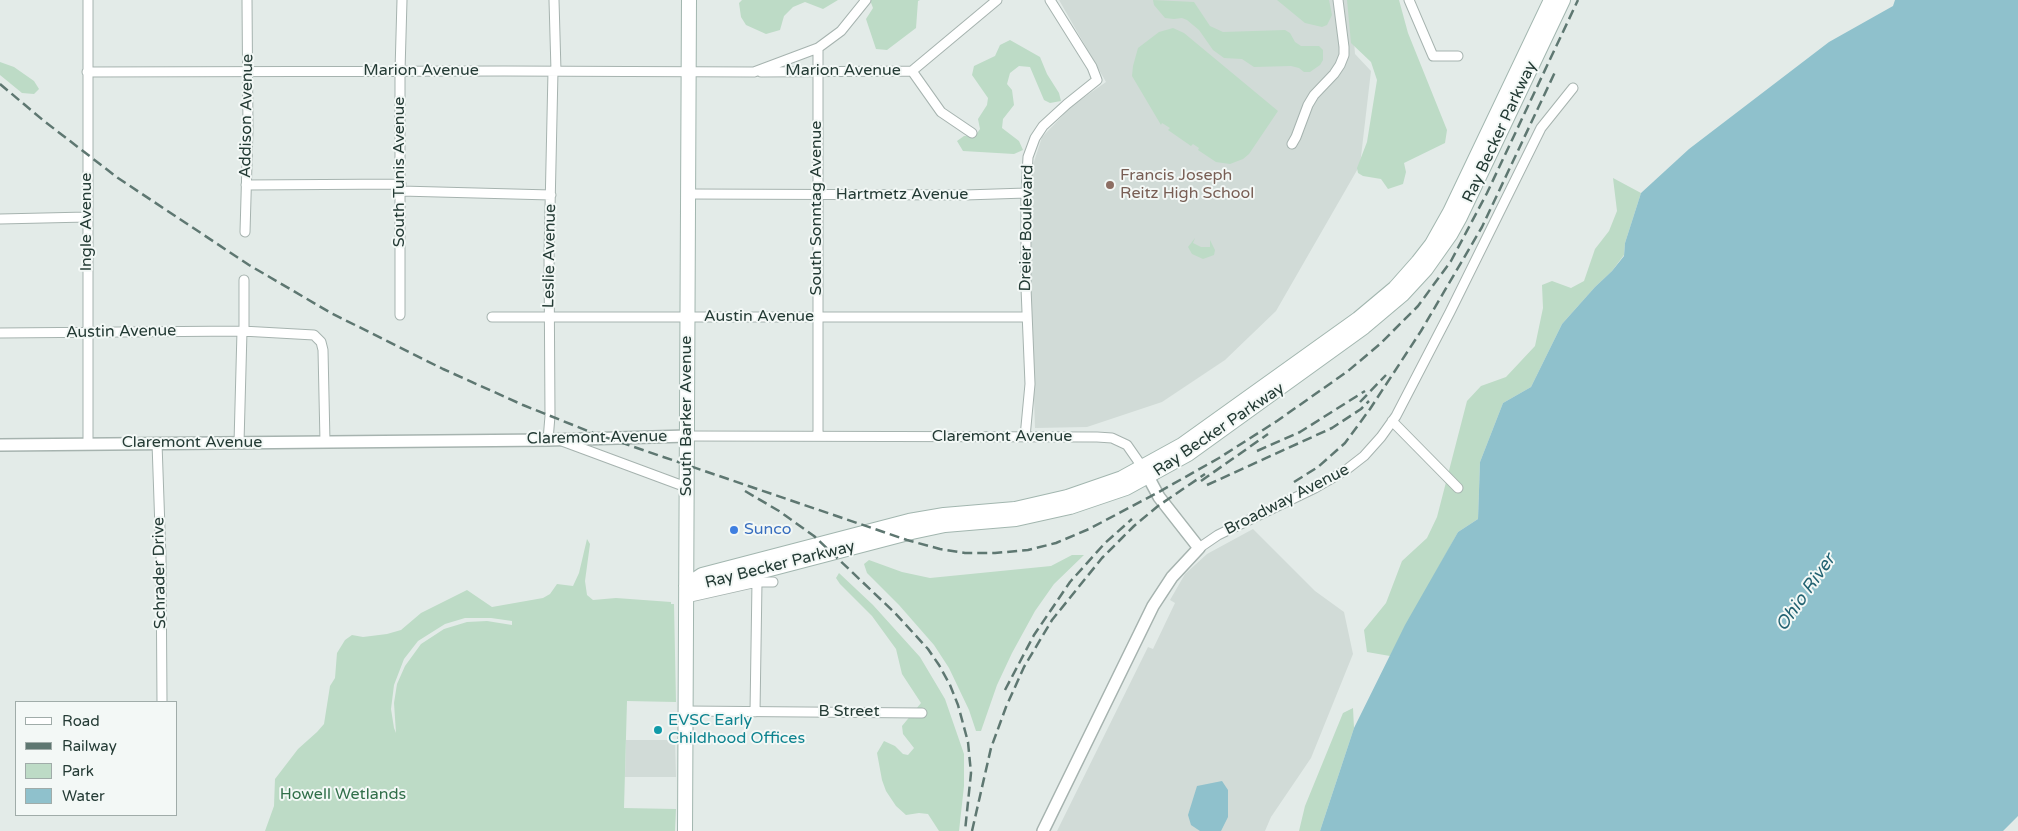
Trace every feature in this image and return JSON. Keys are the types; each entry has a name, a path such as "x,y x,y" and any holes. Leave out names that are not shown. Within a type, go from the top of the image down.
{"main road":[{"name":"South Barker Avenue","path":"685,831 688,0"},
{"name":"Ray Becker Parkway","path":"686,592 912,532 945,525 1010,520 1047,513 1108,495 1146,472 1279,377 1378,303 1408,274 1432,244 1450,212 1551,0"},
{"name":"Ray Becker Parkway","path":"1146,472 1188,454 1384,311 1416,281 1440,250 1460,217 1563,0"}],"street":[{"name":"Ingle Avenue","path":"88,0 88,444"},
{"name":"Addison Avenue","path":"244,232 248,72 247,0"},
{"name":"South Tunis Avenue","path":"400,315 400,71 402,0"},
{"name":"Leslie Avenue","path":"553,440 550,416 550,316 554,0"},
{"path":"818,48 841,30 866,0"},
{"name":"Marion Avenue","path":"88,72 912,71 998,0"},
{"name":"Dreier Boulevard","path":"1025,437 1030,384 1027,317 1026,193 1028,157 1035,138 1053,116 1097,80 1092,67 1050,0"},
{"path":"1292,144 1311,100 1334,74 1344,55 1338,0"},
{"path":"1409,0 1432,56 1458,56"},
{"name":"Marion Avenue","path":"754,72 818,48"},
{"name":"South Sonntag Avenue","path":"818,48 818,436"},
{"path":"912,71 942,112 972,134"},
{"name":"Broadway Avenue","path":"1043,831 1153,606 1172,577 1199,548 1218,535 1315,488 1346,470 1374,445 1392,421 1450,312 1541,128 1573,88"},
{"path":"246,185 401,188 551,195"},
{"name":"Hartmetz Avenue","path":"688,194 965,195 1026,193"},
{"path":"0,219 87,218"},
{"path":"240,443 244,280"},
{"name":"Austin Avenue","path":"492,317 1027,317"},
{"name":"Austin Avenue","path":"0,333 243,331 308,334 318,338 323,350 325,442"},
{"path":"1392,421 1458,488"},
{"name":"Claremont Avenue","path":"0,445 553,440 687,436 1112,438 1128,446 1146,472 1159,497 1199,548"},
{"path":"553,440 686,487"},
{"name":"Schrader Drive","path":"157,443 161,558 162,701"},
{"path":"755,712 756,582"},
{"path":"686,592 756,582 773,582"},
{"name":"B Street","path":"686,711 922,714"}],"shaded area":[{"path":"1059,0 1351,0 1355,54 1371,71 1360,165 1276,311 1225,360 1162,402 1087,427 1035,428 1031,310 1032,168 1042,137 1073,105 1106,82"},
{"path":"1253,529 1315,591 1344,612 1353,654 1311,758 1271,817 1265,831 1057,831 1148,647 1153,649 1175,603 1170,600 1185,574 1207,554"},
{"path":"626,740 675,740 676,777 625,777"}],"green space":[{"path":"742,0 838,0 823,9 805,2 793,7 784,16 780,30 766,34 746,25 741,17 739,3"},
{"path":"870,0 920,0 918,1 916,28 887,50 876,49 866,19 873,8"},
{"path":"1153,0 1194,2 1210,26 1223,32 1285,30 1301,46 1319,46 1323,50 1323,60 1320,65 1310,72 1304,72 1299,68 1291,66 1254,67 1242,59 1224,58 1213,50 1199,30 1187,20 1182,18 1165,18 1154,5"},
{"path":"1277,0 1329,0 1332,15 1327,25 1322,27 1305,23"},
{"path":"1347,0 1399,0 1408,33 1447,130 1445,143 1404,163 1406,172 1403,184 1388,189 1381,179 1363,176 1358,173 1357,168 1367,142 1377,80 1371,62 1351,43"},
{"path":"1173,28 1184,33 1278,111 1249,154 1243,159 1230,164 1216,162 1198,150 1199,148 1193,144 1191,146 1168,130 1170,128 1162,123 1161,125 1132,76 1138,48 1159,32"},
{"path":"1010,40 1040,57 1047,74 1059,93 1061,101 1050,103 1044,100 1030,67 1019,66 1010,73 1007,84 1012,90 1014,105 1003,119 1002,128 1019,141 1023,150 1014,154 963,151 957,141 964,136 975,136 980,129 978,119 987,105 988,98 972,75 974,66 995,56 1000,45"},
{"path":"0,62 14,67 34,81 39,89 34,94 22,93 0,75"},
{"path":"1613,178 1641,193 1625,243 1624,255 1612,271 1562,324 1531,387 1503,403 1480,462 1478,519 1458,532 1390,656 1367,652 1364,630 1386,603 1402,561 1427,538 1437,517 1467,401 1481,386 1506,377 1535,346 1543,308 1542,285 1552,281 1571,288 1584,281 1595,249 1609,231 1617,211"},
{"path":"1195,238 1193,243 1201,247 1210,247 1210,240 1215,250 1214,255 1203,259 1192,254 1188,247"},
{"name":"Howell Wetlands","path":"587,539 590,544 585,581 587,595 593,600 616,598 671,602 671,604 674,604 676,702 627,701 624,808 676,809 675,831 265,831 274,806 275,779 298,749 324,724 330,686 335,678 337,653 345,640 352,635 363,637 401,630 421,613 467,590 492,607 543,598 550,594 557,584 573,586 579,573","holes":["465,618 491,618 512,621 512,625 487,621 467,622 444,629 421,644 405,666 397,684 394,703 396,733 391,709 394,685 404,659 418,641 445,624"]},
{"path":"1072,555 1084,555 1054,584 1035,611 997,685 981,731 976,731 969,710 949,668 934,645 899,605 867,573 864,564 869,560 902,572 930,578 1051,566"},
{"path":"839,573 873,605 920,657 945,699 964,754 964,786 959,831 939,831 928,814 906,815 896,806 886,791 877,753 884,741 895,746 903,754 908,755 914,748 903,734 902,726 921,703 902,674 896,649 872,616 840,584 836,578"},
{"path":"1353,708 1354,728 1320,831 1299,831 1305,806 1343,713"}],"water":[{"name":"Ohio River","path":"1895,0 2018,0 2018,816 2003,831 1320,831 1354,728 1405,625 1458,532 1478,519 1480,462 1503,403 1531,387 1562,324 1624,256 1625,243 1641,193 1689,149 1829,42 1893,6"},
{"path":"1222,781 1228,790 1228,817 1221,831 1200,831 1191,825 1188,815 1197,786"}],"railway":[{"path":"0,84 44,121 118,178 249,265 331,313 443,369 523,405 593,433 907,540 940,549 965,553 995,553 1028,550 1056,543 1089,529 1157,493 1219,458 1277,421 1348,371 1380,344 1418,306 1451,261 1487,193 1578,0"},
{"path":"1294,482 1318,467 1345,443 1370,409 1421,331 1482,227 1556,70"},
{"path":"1360,402 1386,375"},
{"path":"1257,451 1300,432 1365,391"},
{"path":"1207,485 1332,428 1361,409 1369,401"},
{"path":"1201,481 1268,434"},
{"path":"972,831 991,748 1006,707 1024,667 1052,620 1102,558 1134,526 1158,506 1205,474"},
{"path":"745,491 779,511 814,536 895,613 928,649 939,665 958,705 968,742 971,773 965,831"},
{"path":"1005,690 1034,635 1070,582 1105,543 1132,519"}],"place":[{"name":"Francis Joseph Reitz High School","path":"1110,185"},
{"name":"Sunco","path":"734,530"},
{"name":"EVSC Early Childhood Offices","path":"658,730"}]}
